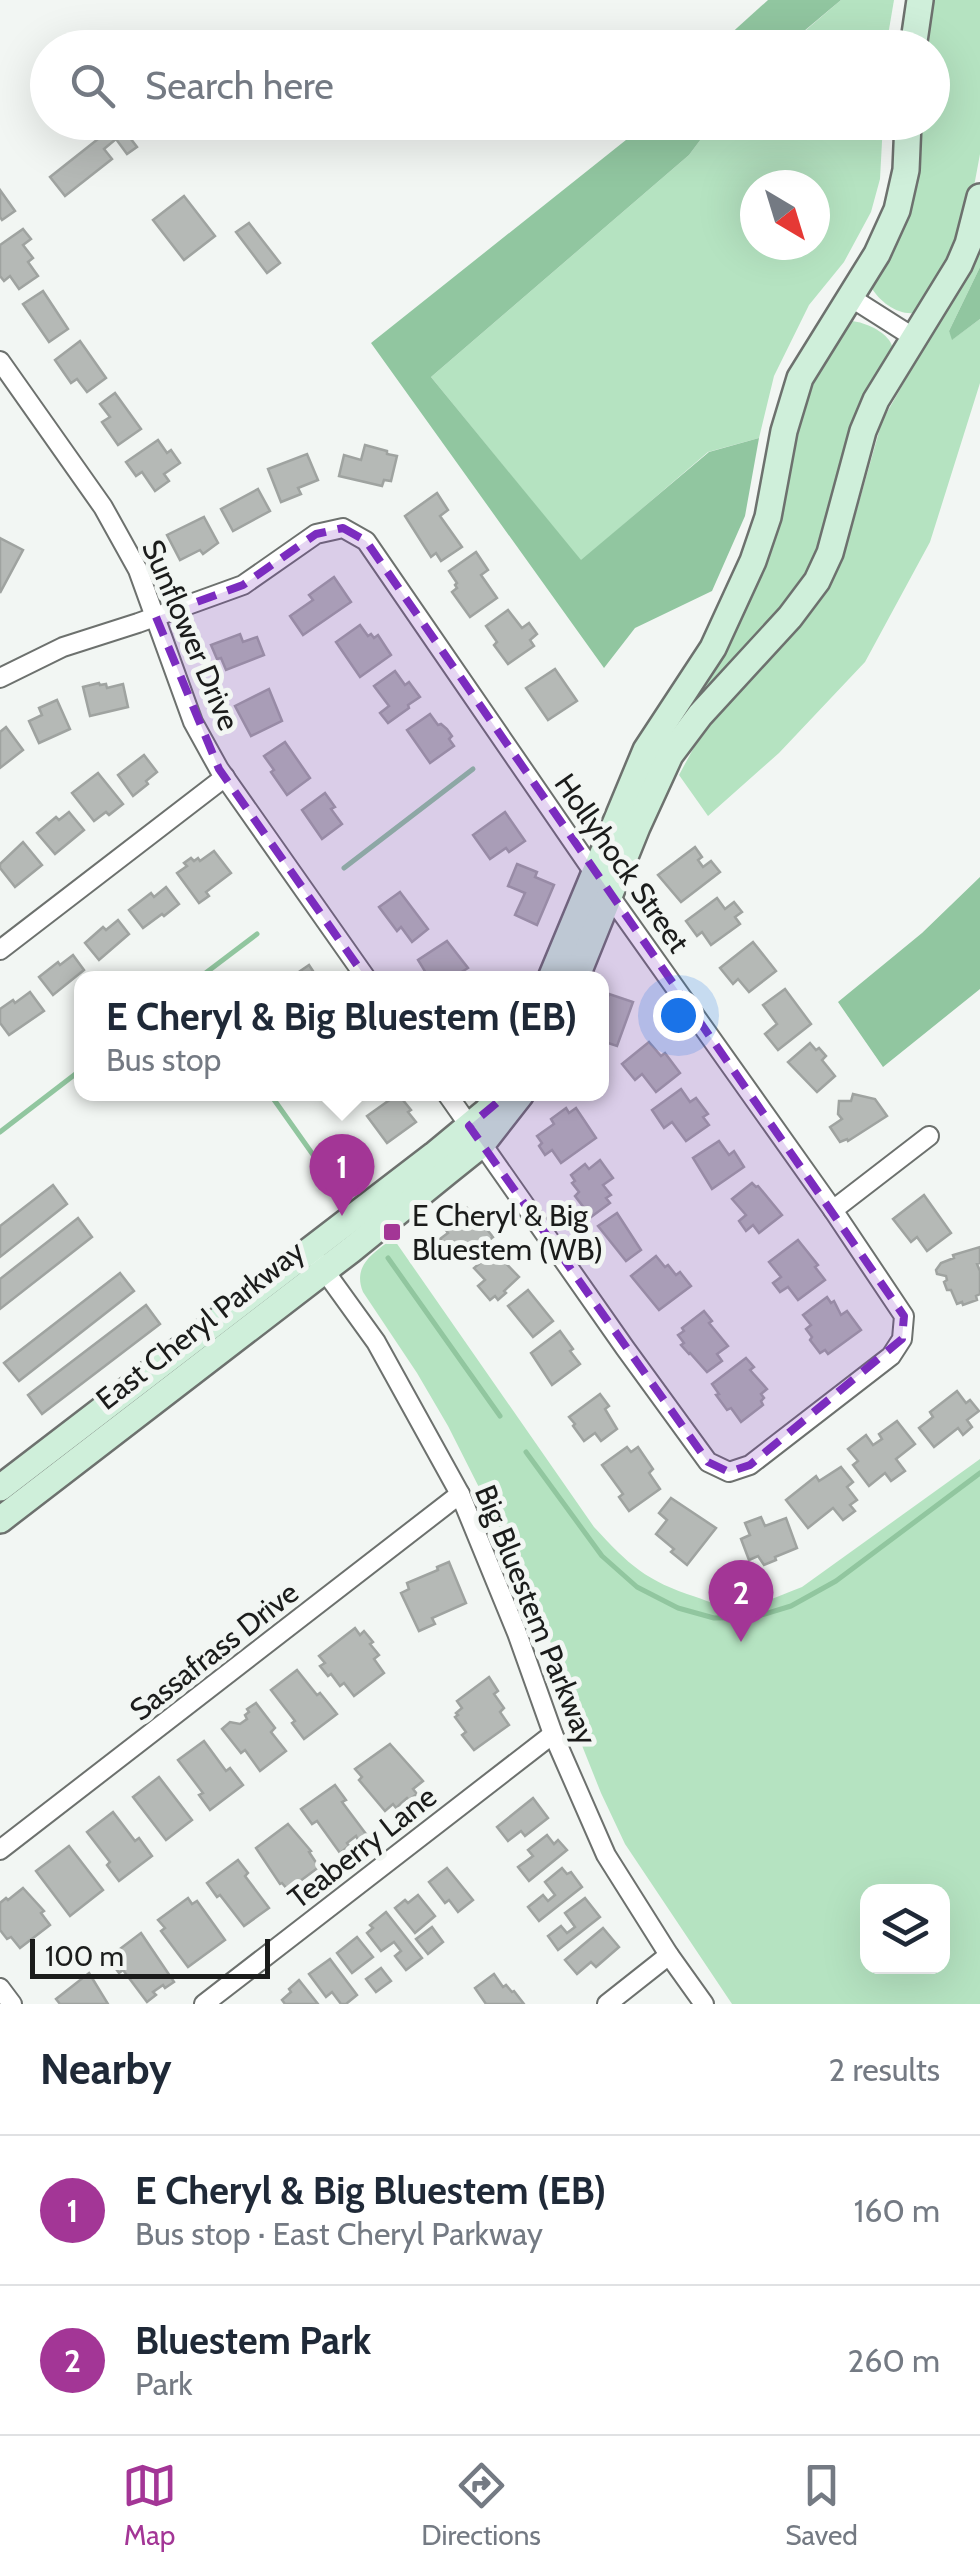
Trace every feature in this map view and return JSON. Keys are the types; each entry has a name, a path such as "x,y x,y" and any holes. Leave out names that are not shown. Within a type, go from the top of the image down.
{"street":[{"path":"916,30 920,0"},
{"path":"554,971 646,750 713,648 735,604 768,517 784,431 800,378 888,233 906,170 907,140"},
{"path":"579,971 670,755 700,715 817,582 830,553 863,430 876,400 958,265 980,197"},
{"path":"850,297 912,338"},
{"name":"Sunflower Drive","path":"0,361 103,506 138,570 193,722 224,777 361,971"},
{"name":"Hollyhock Street","path":"156,617 242,585 316,534 344,528 366,541 610,896 833,1210 904,1316 902,1339 890,1356 750,1465 729,1472 708,1462 476,1135"},
{"path":"0,678 64,647 156,617"},
{"path":"0,950 224,777"},
{"path":"452,1101 476,1135"},
{"name":"East Cheryl Parkway","path":"476,1135 496,1101"},
{"name":"East Cheryl Parkway","path":"0,1520 476,1135 512,1101"},
{"path":"833,1210 929,1136"},
{"name":"East Cheryl Parkway","path":"0,1488 317,1260"},
{"name":"Big Bluestem Parkway","path":"317,1260 376,1342 460,1494 517,1634 552,1734 606,1856 704,2004"},
{"name":"Sassafrass Drive","path":"0,1850 460,1494"},
{"name":"Teaberry Lane","path":"204,2004 552,1734"},
{"path":"606,2004 670,1956"},
{"path":"0,1988 12,2004"}],"highlighted area":[{"path":"343,528 366,541 904,1316 902,1339 750,1465 729,1472 708,1462 469,1126 511,1091 442,1086 219,769 156,617 243,585 316,534"}],"green space":[{"path":"768,0 841,0 805,30 735,30"},
{"path":"841,0 894,0 889,30 806,30"},
{"path":"932,0 980,0 980,154 964,229 922,311 907,313 887,304 871,287 914,140 950,140 950,30 926,30"},
{"path":"626,140 700,140 689,155 431,377 581,560 709,452 759,438 745,516 712,591 635,628 604,668 371,343"},
{"path":"700,140 882,140 880,179 871,212 844,262 809,305 774,376 759,438 708,452 581,561 431,377 689,155"},
{"path":"980,240 980,267 949,331 953,339 980,319 980,383 930,542 865,662 779,753 708,816 679,775 705,727 793,634 826,592 843,559 882,421 962,281"},
{"path":"980,267 980,319 952,340 949,331"},
{"path":"850,321 866,324 886,336 893,357 825,542 799,592 706,694 698,688 809,386 832,340"},
{"path":"980,877 980,989 883,1067 838,1002 922,933"},
{"path":"393,1238 594,1527 618,1552 664,1585 715,1604 734,1607 760,1603 802,1587 980,1459 980,2004 732,2004 625,1844 579,1738 541,1610 448,1426 363,1292 360,1274 372,1255"}],"building":[{"path":"97,140 115,140 104,149 112,159 65,196 50,177"},
{"path":"117,140 132,140 137,147 127,154"},
{"path":"0,190 15,211 2,220 0,217"},
{"path":"184,196 215,236 184,260 153,220"},
{"path":"249,223 280,263 267,273 236,232"},
{"path":"23,229 31,239 23,245 33,258 28,262 38,276 19,289 10,276 4,281 0,276 0,245"},
{"path":"43,291 68,329 49,342 23,304"},
{"path":"80,341 106,378 87,392 77,379 71,383 55,360"},
{"path":"115,393 141,429 118,445 102,422 110,417 100,404"},
{"path":"158,440 180,463 164,474 169,481 155,491 142,472 136,476 126,462"},
{"path":"365,445 397,456 391,481 384,480 382,486 339,476 344,455 361,460"},
{"path":"307,454 318,480 298,488 301,494 281,502 268,469"},
{"path":"258,489 270,511 233,531 221,509"},
{"path":"437,493 448,510 440,516 462,547 441,561 436,553 431,557 405,516"},
{"path":"204,517 218,543 203,554 200,550 180,560 167,535"},
{"path":"0,538 23,550 0,593"},
{"path":"476,552 488,570 481,575 497,598 470,617 452,592 457,583 449,571"},
{"path":"334,577 351,602 303,635 290,616 313,600 309,595"},
{"path":"508,610 522,628 529,623 537,634 530,640 534,646 508,664 486,626"},
{"path":"360,625 368,636 378,635 391,655 360,677 336,642"},
{"path":"240,634 243,642 257,637 264,655 226,670 211,645"},
{"path":"555,669 577,701 548,720 526,688"},
{"path":"395,671 420,697 388,723 380,713 389,706 374,686"},
{"path":"99,683 107,688 123,684 128,707 90,716 83,687"},
{"path":"269,689 282,721 251,736 235,706"},
{"path":"57,700 70,729 39,743 29,721 42,715 39,708"},
{"path":"430,714 447,729 454,746 430,763 407,730"},
{"path":"6,727 23,750 0,768 0,732"},
{"path":"285,742 310,778 287,795 264,756"},
{"path":"144,755 157,772 133,796 118,775"},
{"path":"98,773 123,804 94,821 72,793"},
{"path":"325,793 342,824 322,839 302,810"},
{"path":"69,812 84,830 55,854 37,833"},
{"path":"505,812 525,841 490,859 473,835"},
{"path":"23,842 42,865 15,887 0,864"},
{"path":"695,847 703,867 711,861 720,872 681,902 658,875"},
{"path":"214,851 231,873 206,892 209,896 199,903 177,873 191,858 200,861"},
{"path":"517,864 554,885 537,925 515,915 525,893 508,886"},
{"path":"166,887 179,904 143,928 129,910"},
{"path":"400,892 428,929 412,942 401,927 397,931 379,907"},
{"path":"717,898 725,909 734,902 742,912 735,917 740,924 711,945 702,932 697,936 686,921"},
{"path":"118,920 129,934 99,960 85,943"},
{"path":"447,941 468,968 425,971 418,960"},
{"path":"753,942 776,971 749,992 738,979 733,984 720,968"},
{"path":"73,955 84,970 74,971 74,978 53,995 39,977 58,962 60,965"},
{"path":"785,989 811,1024 778,1050 765,1034 777,1024 763,1005"},
{"path":"30,992 44,1011 9,1035 0,1023 0,1009"},
{"path":"609,994 633,1002 617,1046 609,1043"},
{"path":"649,1042 661,1056 665,1053 680,1073 656,1092 642,1074 635,1080 622,1064"},
{"path":"810,1043 826,1056 822,1060 835,1076 817,1092 788,1062"},
{"path":"681,1089 690,1102 696,1098 708,1114 703,1117 709,1125 686,1141 672,1122 664,1128 652,1110"},
{"path":"853,1094 875,1099 887,1116 840,1142 830,1127 842,1119 838,1114 839,1101 851,1101"},
{"path":"388,1101 404,1101 416,1122 387,1143 367,1116"},
{"path":"566,1108 569,1113 576,1108 596,1138 561,1163 552,1150 545,1155 537,1136 554,1124 551,1119"},
{"path":"719,1141 729,1155 734,1151 744,1167 712,1189 693,1158"},
{"path":"600,1160 613,1178 603,1185 611,1195 606,1198 610,1203 591,1217 575,1196 579,1192 571,1175 585,1164 589,1169"},
{"path":"752,1183 782,1215 759,1233 753,1225 746,1231 739,1221 746,1215 732,1199"},
{"path":"53,1185 67,1204 0,1257 0,1226"},
{"path":"924,1195 951,1233 927,1251 917,1237 911,1242 893,1219"},
{"path":"467,1208 493,1237 467,1258 454,1242 447,1247 440,1239 448,1233 443,1226"},
{"path":"617,1213 641,1250 626,1261 598,1226"},
{"path":"78,1218 92,1237 0,1309 0,1279"},
{"path":"798,1240 825,1280 798,1300 788,1287 780,1292 773,1283 781,1277 769,1262"},
{"path":"980,1247 980,1294 977,1300 957,1304 951,1290 947,1290 946,1276 936,1270 953,1255"},
{"path":"494,1251 519,1277 498,1300 495,1296 490,1300 478,1286 485,1280 474,1268"},
{"path":"656,1256 676,1275 680,1272 691,1286 659,1310 631,1276"},
{"path":"120,1273 134,1291 19,1381 4,1363"},
{"path":"528,1290 553,1321 533,1337 508,1306"},
{"path":"827,1297 831,1303 834,1301 841,1315 847,1311 861,1330 828,1354 825,1350 820,1353 810,1340 806,1329 811,1325 803,1315"},
{"path":"146,1305 160,1324 42,1414 28,1395"},
{"path":"704,1311 728,1346 717,1354 722,1361 707,1372 681,1345 684,1343 678,1335"},
{"path":"560,1331 580,1364 552,1385 531,1353"},
{"path":"746,1358 754,1367 750,1370 767,1389 761,1394 763,1405 741,1422 731,1408 727,1410 712,1384"},
{"path":"957,1391 979,1411 967,1420 972,1427 963,1435 958,1428 934,1447 919,1428 933,1417 930,1412"},
{"path":"600,1394 617,1429 601,1441 595,1433 584,1441 569,1417"},
{"path":"897,1421 915,1444 896,1459 905,1471 891,1481 885,1473 869,1486 853,1465 858,1461 848,1449 866,1435 873,1445 882,1439 879,1434"},
{"path":"627,1447 631,1452 638,1447 653,1469 649,1473 660,1489 629,1511 619,1497 623,1494 602,1465"},
{"path":"841,1467 853,1482 847,1487 857,1500 850,1505 855,1511 843,1520 833,1508 808,1528 786,1500 816,1476 819,1481"},
{"path":"671,1498 716,1528 687,1565 656,1534 667,1520 659,1513"},
{"path":"761,1517 765,1526 786,1518 797,1548 764,1565 758,1556 749,1560 741,1539 750,1535 745,1523"},
{"path":"449,1562 466,1603 432,1618 435,1624 419,1631 401,1593 409,1589 407,1583"},
{"path":"355,1628 360,1635 364,1631 373,1642 370,1644 379,1655 374,1659 384,1673 354,1696 344,1683 340,1686 331,1674 328,1676 320,1666 325,1663 319,1656"},
{"path":"297,1670 337,1714 304,1739 271,1690"},
{"path":"489,1677 504,1708 500,1712 509,1725 474,1750 455,1717 462,1708 457,1701"},
{"path":"256,1703 286,1751 260,1771 222,1729 230,1722 240,1724 247,1719 247,1709"},
{"path":"204,1741 226,1771 230,1768 243,1785 210,1810 199,1795 203,1793 178,1760"},
{"path":"390,1744 423,1781 413,1789 417,1794 385,1811 359,1780 362,1777 355,1769"},
{"path":"159,1777 192,1820 166,1840 133,1797"},
{"path":"335,1785 346,1800 342,1802 366,1834 358,1840 356,1836 340,1853 317,1821 312,1824 301,1809"},
{"path":"533,1798 548,1818 525,1836 521,1831 508,1841 497,1827"},
{"path":"113,1812 152,1856 119,1881 87,1832"},
{"path":"288,1824 319,1867 288,1890 256,1848"},
{"path":"547,1835 567,1850 529,1881 518,1867 533,1856 528,1850"},
{"path":"69,1846 103,1890 70,1916 36,1871"},
{"path":"238,1860 269,1908 244,1926 207,1883"},
{"path":"447,1868 473,1900 458,1912 449,1900 445,1903 429,1882"},
{"path":"562,1868 567,1874 571,1872 582,1887 539,1921 528,1907 543,1895 548,1901 555,1895 545,1882"},
{"path":"23,1888 44,1911 41,1913 50,1925 20,1948 0,1930 0,1903"},
{"path":"418,1895 435,1916 415,1933 395,1908"},
{"path":"188,1898 192,1904 197,1901 225,1940 188,1967 161,1931 165,1928 158,1920"},
{"path":"585,1898 600,1917 558,1950 548,1936 561,1926 567,1933 575,1927 565,1913"},
{"path":"386,1912 422,1958 406,1970 395,1956 401,1951 394,1942 381,1951 367,1933 373,1928 370,1925"},
{"path":"432,1927 443,1942 428,1954 416,1939"},
{"path":"603,1928 619,1947 596,1967 591,1962 577,1974 565,1960"},
{"path":"141,1933 174,1982 153,1992 156,1995 147,2002 123,1970 119,1973 108,1958"},
{"path":"357,1937 373,1957 352,1973 337,1953"},
{"path":"330,1959 357,1995 346,2004 341,2004 332,1992 326,1997 309,1974"},
{"path":"381,1968 391,1981 376,1992 366,1979"},
{"path":"89,1973 108,2004 60,2004 56,1999"},
{"path":"494,1974 524,2004 486,2004 475,1988"},
{"path":"299,1980 318,2004 285,2004 282,2000"}],"waterway":[{"path":"344,868 473,769"},
{"path":"208,971 257,934"},
{"path":"0,1132 74,1075"},
{"path":"275,1101 338,1190"},
{"path":"388,1258 500,1416"},
{"path":"526,1452 602,1556 637,1587 678,1608 714,1618 755,1617 791,1606 836,1581 980,1473"}],"place":[{"name":"E Cheryl & Big Bluestem (EB)","path":"342,1216"},
{"name":"E Cheryl & Big Bluestem (WB)","path":"392,1232"},
{"name":"Bluestem Park","path":"741,1642"}]}
